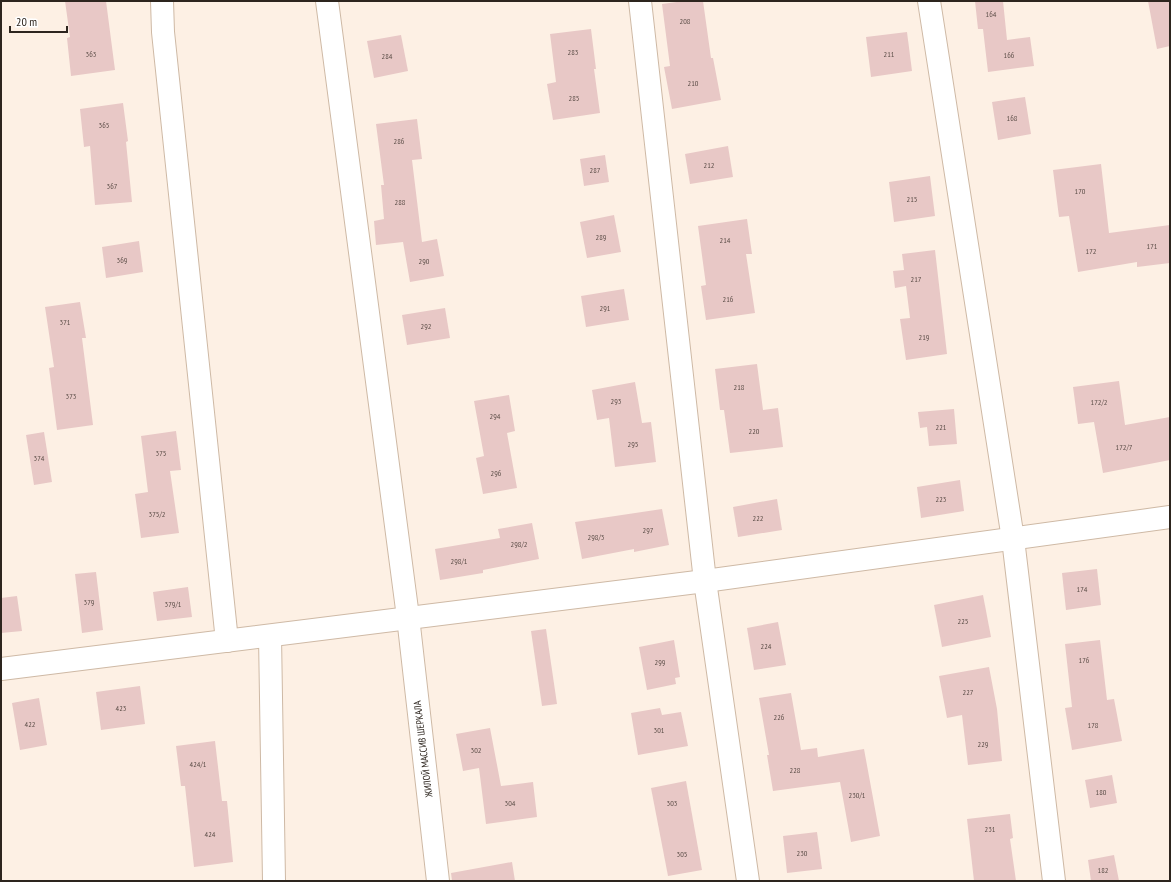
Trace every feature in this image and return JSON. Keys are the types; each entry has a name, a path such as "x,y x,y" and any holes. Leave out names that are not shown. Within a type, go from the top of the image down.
{"street":[{"path":"162,1 163,32 227,641"},
{"name":"ЖИЛОЙ МАССИВ ШЕРКАЛА","path":"327,1 408,617 438,881"},
{"path":"640,1 706,581 748,881"},
{"path":"929,1 1013,539 1054,881"},
{"path":"1,670 408,617 706,581 1170,518"},
{"path":"270,636 274,881"}],"building":[{"path":"65,1 106,1 115,70 71,76 67,38 70,37"},
{"path":"684,1 703,1 711,58 713,58 721,100 672,109 664,67 670,66 662,4"},
{"path":"975,1 1003,1 1007,40 1030,37 1034,66 988,72 983,29 978,29"},
{"path":"1148,1 1170,1 1170,46 1157,49"},
{"path":"591,29 596,69 594,69 600,113 553,120 547,84 556,82 550,34"},
{"path":"907,32 912,71 871,77 866,37"},
{"path":"401,35 408,71 374,78 367,41"},
{"path":"1025,97 1031,134 998,140 992,102"},
{"path":"123,103 128,141 126,142 132,202 95,205 90,146 84,147 80,109"},
{"path":"417,119 422,159 412,160 422,242 437,239 444,276 410,282 403,242 376,245 374,221 384,219 381,185 384,185 376,124"},
{"path":"728,146 733,177 690,184 685,154"},
{"path":"605,155 609,182 584,186 580,159"},
{"path":"1101,164 1109,233 1170,225 1170,263 1137,267 1137,262 1078,272 1069,216 1059,217 1053,170"},
{"path":"930,176 935,216 894,222 889,182"},
{"path":"614,215 621,252 587,258 580,222"},
{"path":"747,219 752,254 746,254 755,313 706,320 701,286 706,285 698,226"},
{"path":"139,241 143,272 106,278 102,247"},
{"path":"935,250 947,354 906,360 900,319 910,318 906,286 895,288 893,271 904,270 902,254"},
{"path":"624,289 629,320 586,327 581,296"},
{"path":"80,302 86,338 82,338 93,425 57,430 49,368 54,367 45,307"},
{"path":"445,308 450,338 407,345 402,315"},
{"path":"757,364 763,410 778,408 783,447 730,453 724,410 720,410 715,369"},
{"path":"1119,381 1125,425 1170,417 1170,460 1103,473 1094,422 1078,424 1073,387"},
{"path":"635,382 642,423 651,422 656,462 615,467 609,418 597,420 592,390"},
{"path":"509,395 515,431 507,433 517,488 483,494 476,458 484,456 474,401"},
{"path":"954,409 957,444 929,446 927,427 920,428 918,412"},
{"path":"176,431 181,470 170,471 179,533 141,538 135,494 148,492 141,436"},
{"path":"44,432 52,482 34,485 26,435"},
{"path":"960,480 964,511 921,518 917,487"},
{"path":"777,499 782,530 738,537 733,507"},
{"path":"662,509 669,545 634,552 634,549 582,559 575,522"},
{"path":"532,523 539,559 483,570 483,573 440,580 435,549 500,538 498,529"},
{"path":"1097,569 1101,605 1066,610 1062,573"},
{"path":"96,572 103,630 82,633 75,574"},
{"path":"188,587 192,617 157,621 153,592"},
{"path":"983,595 991,637 942,647 934,605"},
{"path":"17,596 22,631 1,633 1,598"},
{"path":"778,622 786,665 754,670 747,628"},
{"path":"546,629 557,704 542,706 531,631"},
{"path":"674,640 680,677 675,678 676,684 647,690 639,647"},
{"path":"1100,640 1107,700 1114,699 1122,741 1072,750 1065,708 1072,707 1065,644"},
{"path":"989,667 997,709 1002,761 968,765 962,715 947,718 939,676"},
{"path":"140,686 145,724 101,730 96,692"},
{"path":"791,693 801,750 817,748 818,757 864,749 880,836 851,842 840,782 773,791 767,755 769,755 759,698"},
{"path":"39,698 47,745 20,750 12,703"},
{"path":"660,708 662,715 681,712 688,746 638,755 631,713"},
{"path":"490,728 501,786 533,782 537,817 486,824 479,768 463,771 456,734"},
{"path":"215,741 222,801 227,801 233,862 194,867 185,786 181,786 176,746"},
{"path":"1112,775 1117,803 1090,808 1085,780"},
{"path":"686,781 702,870 668,876 651,788"},
{"path":"1010,814 1013,838 1010,839 1016,881 974,881 967,819"},
{"path":"817,832 822,869 787,873 783,836"},
{"path":"1114,855 1119,881 1091,881 1088,860"},
{"path":"512,862 515,881 452,881 451,873"}]}
